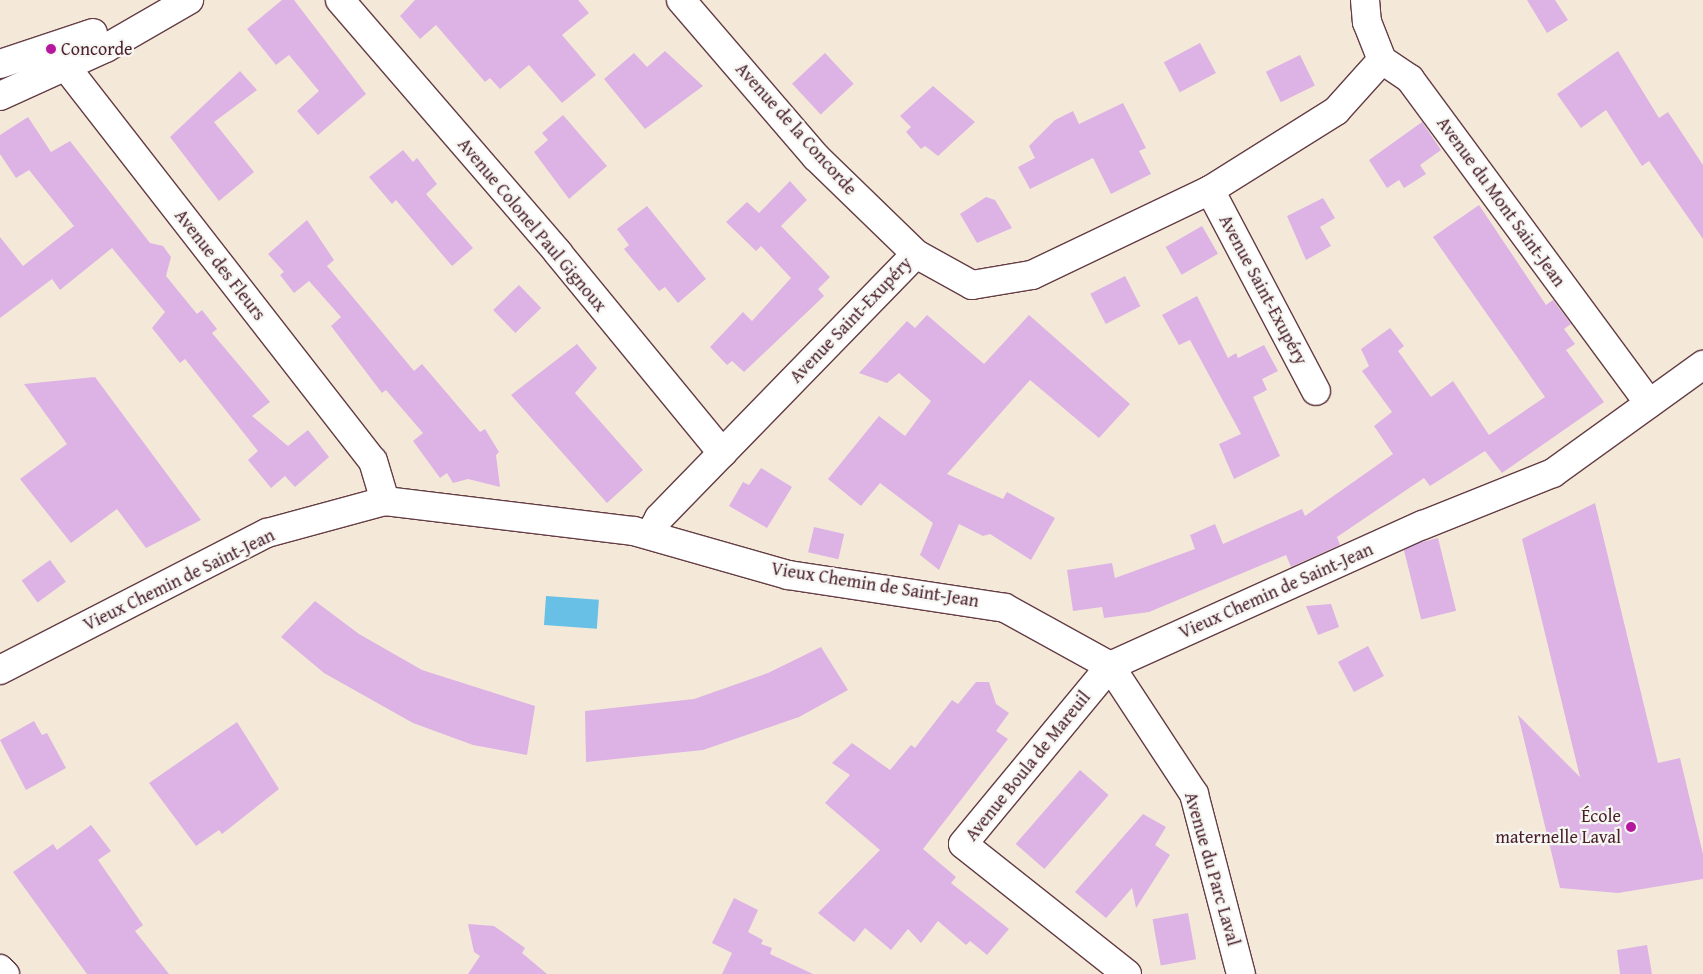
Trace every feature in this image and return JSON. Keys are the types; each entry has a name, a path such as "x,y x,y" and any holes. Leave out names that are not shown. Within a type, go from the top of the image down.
{"street":[{"path":"154,0 88,35 1,64 5,94 136,33 189,0"},
{"name":"Avenue Colonel Paul Gignoux","path":"340,0 558,254 722,453"},
{"name":"Avenue de la Concorde","path":"681,0 816,157 916,254"},
{"path":"1365,0 1367,22 1382,60"},
{"path":"66,67 88,35"},
{"name":"Avenue Saint-Exupéry","path":"650,535 659,518 916,254 972,285 1032,275 1210,190 1336,111 1382,60"},
{"name":"Avenue du Mont Saint-Jean","path":"1382,60 1410,79 1649,402"},
{"name":"Avenue des Fleurs","path":"66,67 373,461 385,501"},
{"name":"Avenue Saint-Exupéry","path":"1210,190 1316,391"},
{"name":"Vieux Chemin de Saint-Jean","path":"0,670 267,533 385,501 650,535 788,575 1005,608 1110,666 1414,529 1553,473 1703,364"},
{"name":"Avenue Boula de Mareuil","path":"1110,666 963,844 1127,974"},
{"name":"Avenue du Parc Laval","path":"1110,666 1194,794 1241,974"},
{"path":"0,969 5,974"}],"water":[{"path":"546,596 599,600 597,629 544,625"}],"building":[{"path":"282,0 294,0 366,94 318,135 297,111 319,91 289,55 276,65 247,29"},
{"path":"415,0 578,0 589,13 562,35 596,75 562,103 529,65 500,89 490,78 485,82 436,25 420,39 400,16"},
{"path":"1527,0 1555,0 1568,20 1547,33"},
{"path":"1200,43 1216,73 1180,92 1164,62"},
{"path":"665,51 703,86 645,129 604,79 634,53 647,67"},
{"path":"1618,51 1659,118 1668,112 1703,165 1703,239 1649,161 1642,166 1606,110 1581,128 1557,94"},
{"path":"825,53 854,84 821,114 792,84"},
{"path":"1300,55 1315,86 1281,102 1266,72"},
{"path":"240,71 257,90 214,122 254,172 219,201 170,137"},
{"path":"933,86 975,122 938,156 925,146 921,149 906,132 911,127 900,116"},
{"path":"1123,103 1146,148 1139,151 1151,174 1111,194 1093,158 1030,189 1018,167 1035,158 1029,146 1055,120 1073,111 1079,124"},
{"path":"563,115 607,166 569,199 534,152 548,140 542,133"},
{"path":"28,117 51,152 70,141 150,243 163,246 171,257 166,276 197,314 202,310 217,329 212,333 270,402 252,416 288,446 308,430 329,457 295,487 285,476 271,488 248,460 258,451 185,359 180,363 152,328 165,312 112,248 60,290 52,279 0,318 0,237 23,266 74,226 29,170 16,178 0,154 0,135"},
{"path":"1422,122 1441,150 1420,165 1426,174 1404,188 1399,180 1387,188 1369,160"},
{"path":"403,150 413,162 417,158 437,184 426,194 473,248 452,266 396,200 392,204 369,177"},
{"path":"790,181 807,200 781,226 830,277 818,289 824,296 744,372 732,361 727,365 710,347 743,312 752,321 791,278 761,246 756,251 726,222 747,202 759,213"},
{"path":"986,197 995,200 1012,228 977,243 960,214"},
{"path":"1323,198 1335,218 1320,227 1331,246 1306,260 1287,216"},
{"path":"1479,205 1546,305 1553,300 1571,324 1564,329 1575,344 1566,350 1604,402 1502,473 1485,451 1430,486 1424,478 1337,537 1340,545 1291,567 1286,555 1149,612 1104,618 1102,607 1073,611 1067,570 1112,563 1115,578 1195,549 1190,535 1215,524 1223,544 1302,509 1305,516 1393,454 1374,426 1392,412 1362,371 1369,366 1361,349 1390,328 1404,346 1398,351 1431,397 1453,381 1489,435 1545,397 1433,237"},
{"path":"647,206 706,279 678,303 665,287 659,291 624,249 629,245 617,229"},
{"path":"307,220 334,260 327,266 414,371 422,364 480,432 485,429 499,452 496,455 500,487 468,479 453,483 447,473 440,478 413,441 423,433 386,390 382,393 331,326 341,317 309,281 294,293 280,275 284,272 268,254"},
{"path":"1202,226 1218,254 1182,275 1166,247"},
{"path":"1125,276 1140,306 1106,324 1090,294"},
{"path":"519,285 541,308 515,333 493,310"},
{"path":"1197,296 1228,358 1236,353 1238,358 1264,345 1278,371 1262,379 1267,390 1253,397 1280,456 1234,479 1219,444 1241,434 1190,340 1179,345 1162,315"},
{"path":"927,315 984,364 1029,315 1130,404 1099,438 1030,380 947,474 1003,499 1007,492 1055,518 1031,560 990,534 983,536 959,524 939,570 920,555 933,523 880,483 861,506 828,479 879,416 905,436 931,401 899,373 887,383 859,373 907,321 915,328"},
{"path":"577,344 597,368 575,393 643,470 607,503 511,395"},
{"path":"95,377 201,520 146,548 117,509 71,543 20,479 67,444 24,384"},
{"path":"761,468 792,487 767,528 729,506 743,482 749,485"},
{"path":"1595,503 1658,763 1680,758 1703,854 1703,879 1618,893 1560,888 1518,715 1580,777 1522,539"},
{"path":"814,527 844,534 838,559 808,552"},
{"path":"1438,538 1456,611 1421,619 1403,547"},
{"path":"50,560 66,582 38,602 22,581"},
{"path":"315,601 359,634 422,670 535,706 527,755 473,745 413,723 324,673 281,637"},
{"path":"1331,604 1339,627 1318,635 1306,606"},
{"path":"1368,646 1384,676 1354,692 1338,662"},
{"path":"821,647 848,690 799,717 703,750 586,762 585,711 694,699 768,673"},
{"path":"976,682 989,682 996,704 1009,713 996,731 1008,739 923,849 956,877 951,883 1009,929 987,955 970,941 966,945 938,921 921,943 908,929 891,950 865,928 854,942 818,913 880,850 825,803 850,775 832,763 852,743 890,770 911,745 915,748 952,700 958,704"},
{"path":"34,721 42,735 47,733 66,768 26,790 0,740"},
{"path":"237,722 279,789 222,834 219,830 196,846 149,783"},
{"path":"1080,770 1109,795 1044,869 1016,844"},
{"path":"1143,814 1166,827 1155,845 1170,855 1136,908 1132,888 1106,918 1075,892"},
{"path":"91,825 111,851 98,860 143,925 135,931 169,974 87,974 13,872 53,844 57,850"},
{"path":"734,898 758,910 748,932 763,940 761,944 772,948 770,954 813,974 722,974 732,953 712,943"},
{"path":"1188,913 1196,959 1161,966 1153,919"},
{"path":"468,924 494,926 525,948 522,953 547,974 468,974 480,956 474,952"},
{"path":"1647,945 1652,974 1620,974 1617,950"}],"place":[{"name":"Concorde","path":"51,49"},
{"name":"École maternelle Laval","path":"1631,827"}]}
